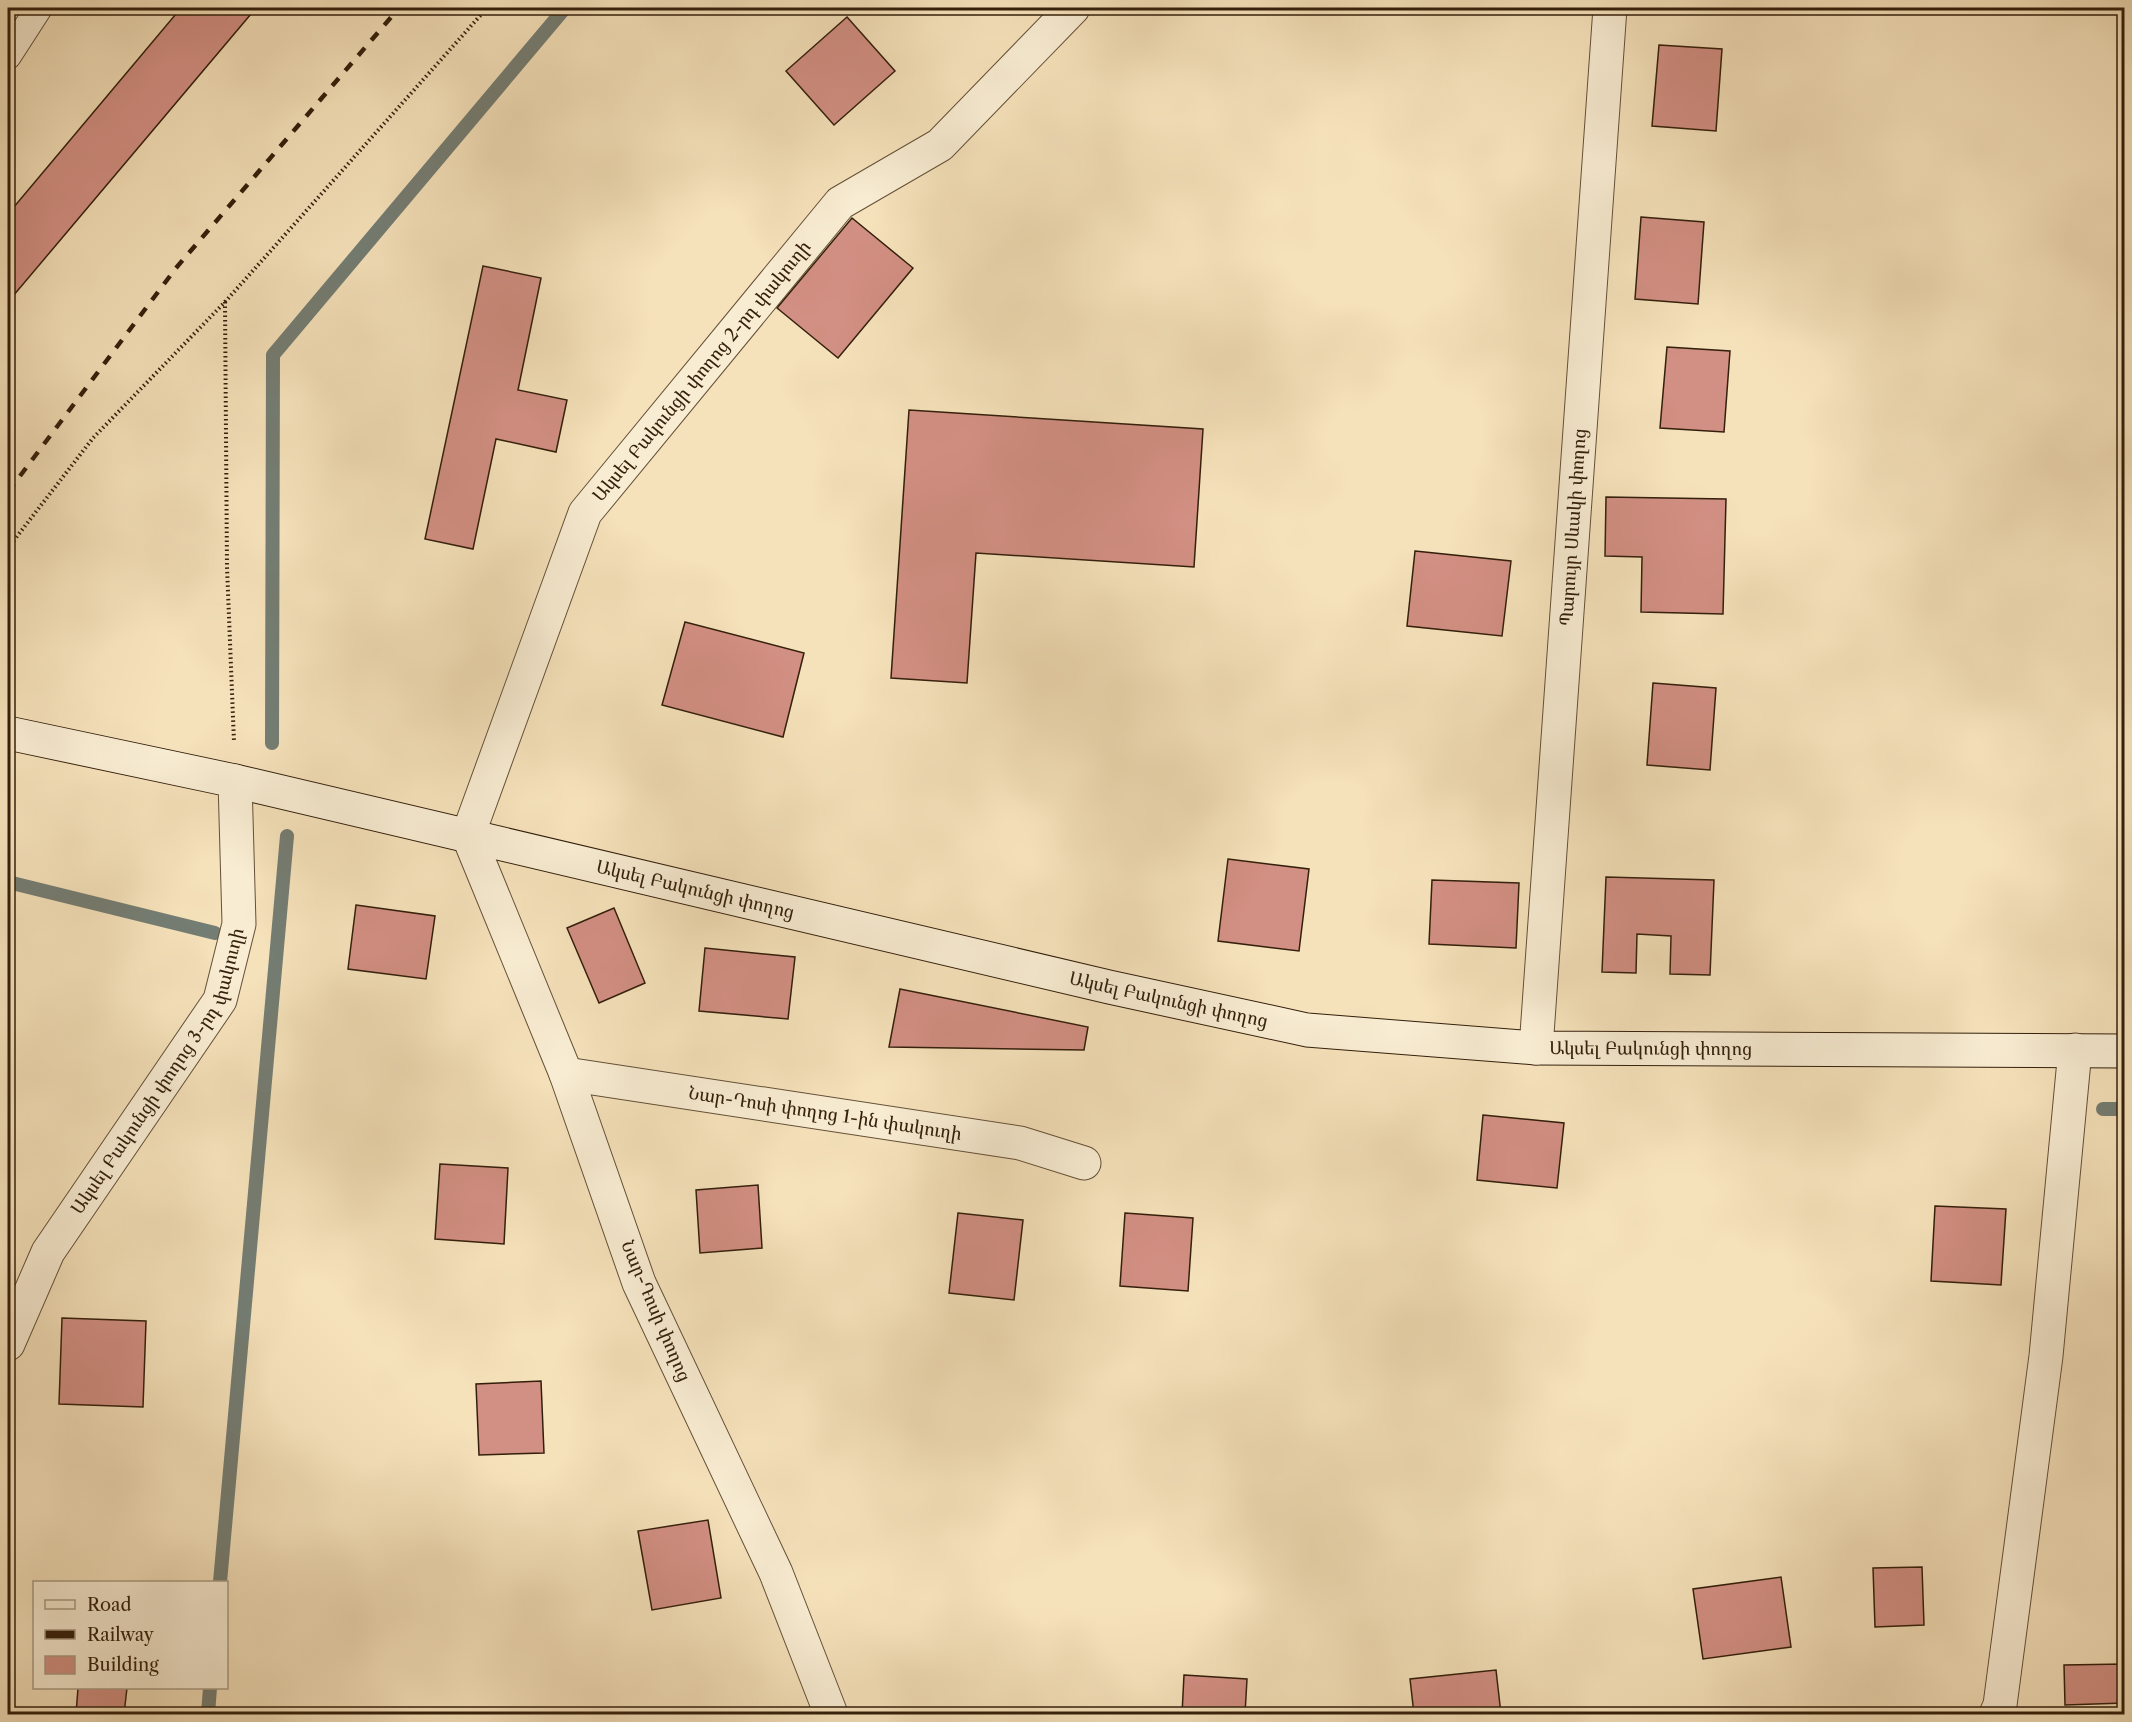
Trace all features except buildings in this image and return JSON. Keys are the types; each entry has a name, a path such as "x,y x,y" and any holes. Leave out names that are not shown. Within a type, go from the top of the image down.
{"street":[{"name":"Ակսել Բակունցի փողոց 2-րդ փակուղի","path":"468,835 585,513 840,203 940,145 1073,8"},
{"name":"Պարույր Սևակի փողոց","path":"1536,1048 1610,8"},
{"name":"Ակսել Բակունցի փողոց","path":"8,733 235,781 1097,984 1307,1030 1536,1048 2124,1051"},
{"name":"Ակսել Բակունցի փողոց 3-րդ փակուղի","path":"8,1344 48,1252 220,1000 239,924 235,781"},
{"name":"Նար-Դոսի փողոց","path":"468,835 566,1074 639,1283 776,1573 831,1714"},
{"path":"1996,1714 2000,1705 2046,1356 2076,1050"},
{"name":"Նար-Դոսի փողոց 1-ին փակուղի","path":"566,1074 1020,1143 1084,1163"}],"lane":[{"path":"8,56 39,8"}],"path":[{"path":"8,548 93,438 225,302 487,8"},
{"path":"225,302 227,567 235,781"}],"waterway":[{"path":"272,743 273,355 565,8"},
{"path":"220,1581 287,836"},
{"path":"8,882 215,933"},
{"path":"2103,1109 2124,1109"},
{"path":"208,1714 210,1689"}],"railway":[{"path":"8,492 176,268 399,8"}]}
